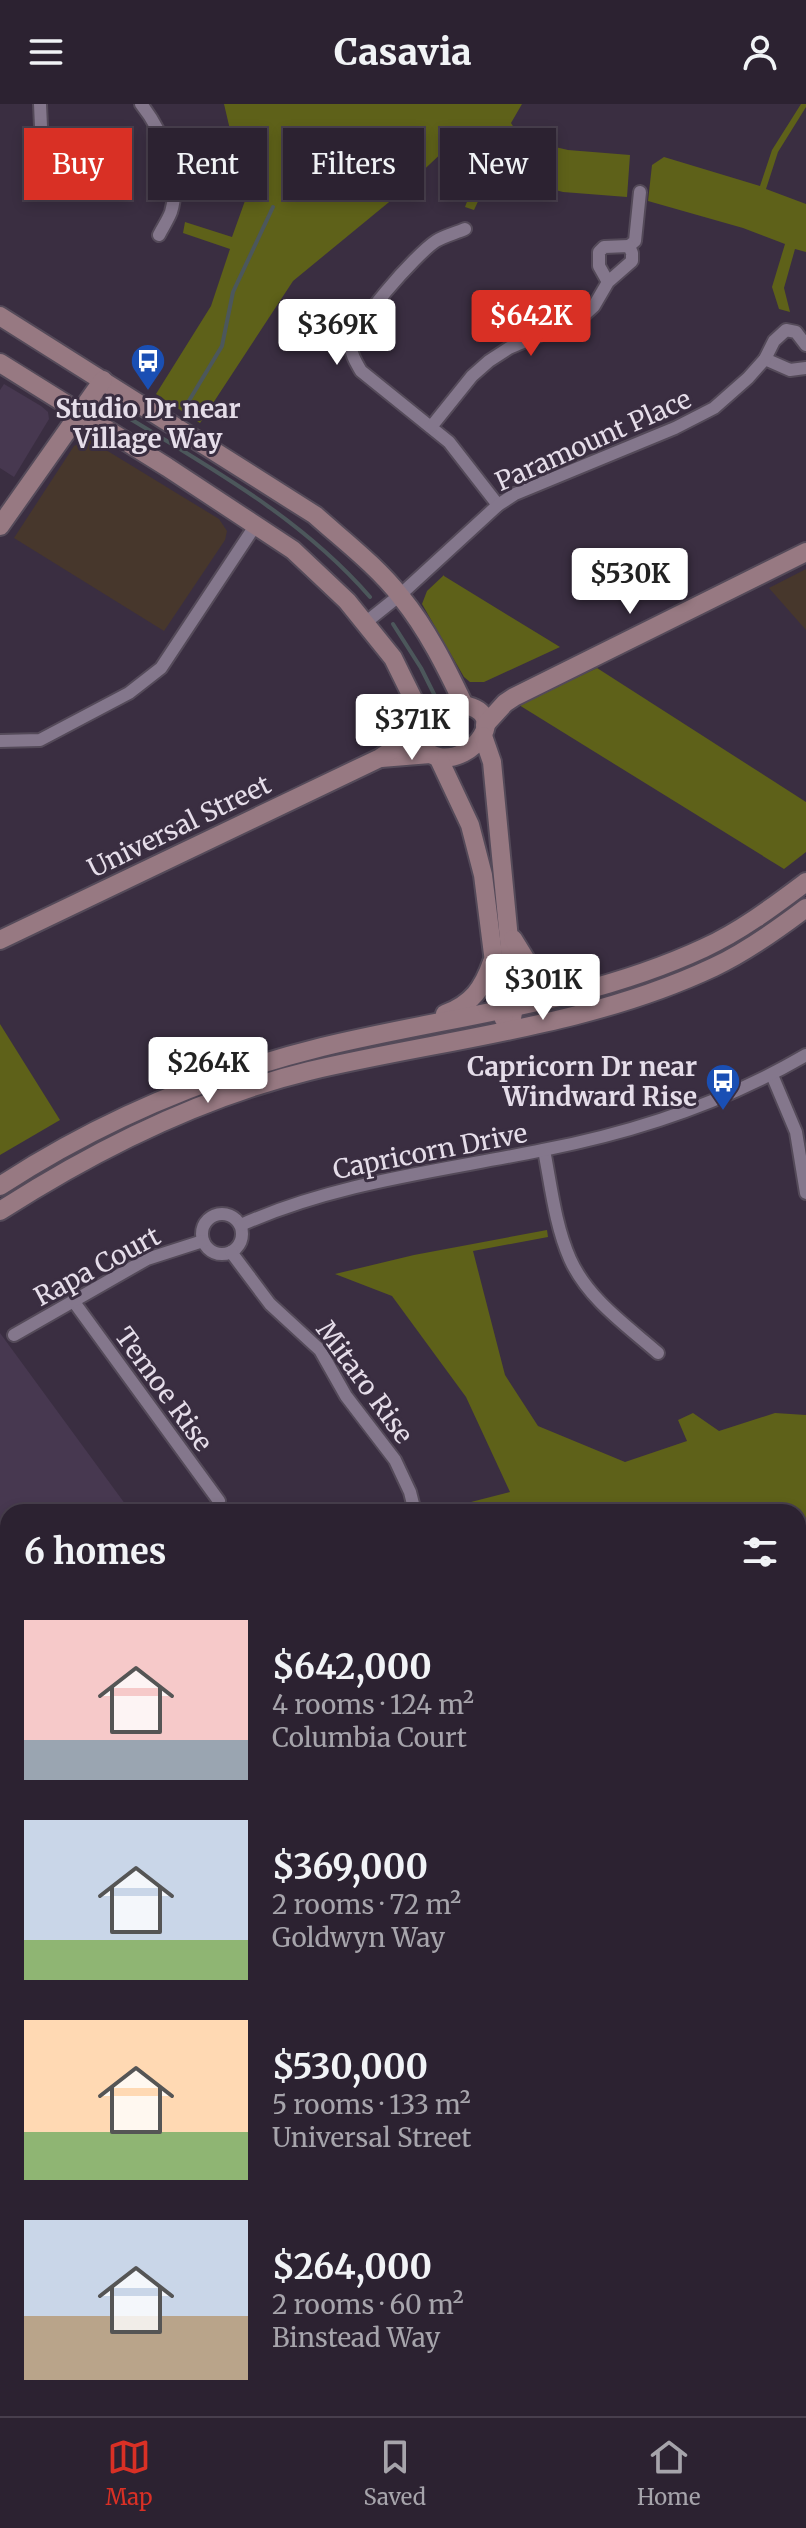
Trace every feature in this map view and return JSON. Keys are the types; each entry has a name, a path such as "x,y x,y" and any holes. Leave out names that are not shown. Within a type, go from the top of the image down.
{"street":[{"path":"40,104 41,128"},
{"path":"141,104 160,134 171,166 171,211 159,235"},
{"path":"608,282 599,266 599,252 604,247 629,246 635,241 640,192"},
{"path":"465,229 436,241 395,281 355,332 351,346 353,358 361,371 449,442 498,505"},
{"path":"431,427 472,376 489,361 509,348 582,317 594,306 608,282 632,261 629,246"},
{"path":"0,316 315,515 400,595 427,635 464,705"},
{"name":"Paramount Place","path":"365,623 498,505 515,494 697,418 734,394 786,330 796,332 806,345"},
{"path":"765,359 790,370 806,368"},
{"path":"0,363 293,550 347,601 393,658 423,727 423,746 434,756 470,825 483,875 494,957 510,1031"},
{"path":"0,526 23,497 54,446 68,433 76,411 98,377"},
{"path":"0,741 40,740 129,693 161,668 255,526"},
{"path":"434,756 449,757 467,751 505,703 514,697 806,552"},
{"path":"423,727 441,710 464,705 476,709 484,730 492,762 508,930 507,1008"},
{"name":"Universal Street","path":"0,940 380,758 423,727"},
{"name":"Universal Street","path":"380,758 434,756"},
{"path":"0,1186 87,1136 178,1094 278,1059 563,996 658,967 707,947 764,914 806,882"},
{"path":"0,1211 99,1151 183,1112 307,1071 510,1031 661,990 716,966 779,929 806,908"},
{"path":"508,930 537,980 546,990 563,996"},
{"path":"417,1026 460,1009 472,1000 487,978 494,957"},
{"name":"Capricorn Drive","path":"241,1225 290,1205 376,1181 544,1150 663,1120 772,1075 806,1055"},
{"path":"772,1075 796,1132 806,1193"},
{"path":"544,1150 564,1240 579,1275 602,1304 658,1353"},
{"path":"228,1214 241,1225 242,1240 231,1252 217,1254 203,1241 203,1226 212,1216 228,1214"},
{"name":"Rapa Court","path":"14,1335 147,1259 203,1241"},
{"name":"Mitaro Rise","path":"231,1252 270,1304 320,1350 346,1396 395,1460 413,1504"},
{"name":"Temoe Rise","path":"74,1302 219,1501"}],"shaded area":[{"path":"224,104 522,104 511,123 514,128 440,128 440,155 424,170 424,128 283,128 283,200 392,200 293,281 200,423 156,394 211,306 230,249 183,233 185,222 232,237 245,200 267,200 267,128 230,128"},
{"path":"801,104 806,104 806,107 778,152 766,189 806,204 806,252 795,249 784,288 790,312 779,309 772,287 785,244 743,228 648,201 652,165 664,157 760,186 772,150"},
{"path":"556,147 630,155 627,197 556,190"},
{"path":"468,200 479,200 474,210 465,207"},
{"path":"4,384 41,406 48,412 49,419 14,477 0,468 0,390"},
{"path":"88,439 219,519 227,531 225,540 164,631 14,538 74,446"},
{"path":"806,569 806,630 769,588"},
{"path":"444,575 560,647 484,682 470,682 464,677 422,604 427,591"},
{"path":"597,668 806,802 806,852 784,869 519,705"},
{"path":"0,1024 60,1120 0,1155"},
{"path":"547,1230 548,1237 473,1251 505,1375 538,1426 625,1462 687,1441 678,1420 693,1413 719,1431 775,1413 806,1415 806,1504 463,1504 510,1492 466,1397 392,1296 335,1274 414,1255"},
{"path":"0,1333 125,1504 0,1504"}],"waterway":[{"path":"184,409 222,346 233,292 273,207"},
{"path":"114,409 216,471 282,516 343,568 370,597"},
{"path":"393,624 436,698"}],"place":[{"name":"Studio Dr near Village Way","path":"148,392"},
{"name":"Capricorn Dr near Windward Rise","path":"723,1112"}]}
